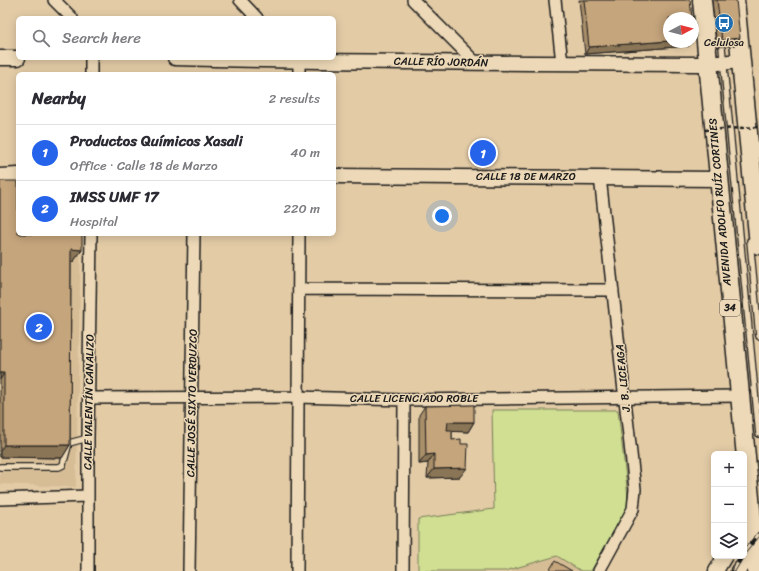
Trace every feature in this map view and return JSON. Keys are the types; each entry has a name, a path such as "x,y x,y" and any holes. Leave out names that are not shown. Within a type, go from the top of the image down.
{"main road":[{"name":"AVENIDA ADOLFO RUÍZ CORTINES","path":"702,0 728,63 755,165 757,205 754,240"},
{"name":"AVENIDA ADOLFO RUÍZ CORTINES","path":"735,0 718,179 739,396 748,525 755,551 756,571"}],"street":[{"path":"54,0 70,16"},
{"path":"240,0 255,16"},
{"path":"413,0 476,63"},
{"path":"555,0 562,63"},
{"path":"0,58 16,58"},
{"path":"91,60 91,72"},
{"name":"CALLE RÍO JORDÁN","path":"210,60 298,65 391,61 476,63 728,63"},
{"path":"0,176 16,176"},
{"name":"CALLE 18 DE MARZO","path":"336,176 718,179"},
{"name":"J. B. LICEAGA","path":"599,571 625,525 635,499 635,479 624,396 600,177"},
{"name":"CALLE VALENTÍN CANALIZO","path":"88,571 91,236"},
{"name":"CALLE JOSÉ SIXTO VERDUZCO","path":"189,571 194,236"},
{"path":"296,571 297,396 300,289 299,236"},
{"path":"300,289 613,290"},
{"name":"CALLE LICENCIADO ROBLE","path":"89,398 297,396 404,400 624,396 739,396"},
{"path":"403,571 404,400"},
{"path":"0,499 88,496"},
{"path":"738,571 755,551"},
{"path":"716,571 723,559"}],"lane":[{"path":"722,47 728,63 759,434"},
{"path":"754,240 759,336"},
{"path":"0,467 59,467 64,465 69,442 88,438"}],"path":[{"path":"705,130 759,127"}],"shaded area":[{"path":"0,188 16,229 16,236 81,236 76,487 0,484"},
{"path":"557,556 581,571 505,571"}],"green space":[{"path":"492,410 618,410 629,505 591,571 581,571 557,556 505,571 418,571 418,519 494,509"}],"building":[{"path":"584,0 690,0 691,12 663,12 663,41 589,47"},
{"name":"Celulosa","path":"717,0 736,0 740,38 722,40"},
{"path":"0,181 16,181 16,236 82,236 82,250 71,249 70,445 4,445 4,373 0,373"},
{"path":"474,405 474,422 448,422 447,430 452,430 452,440 461,439 461,444 468,444 467,468 434,469 434,454 426,455 425,406"},
{"path":"555,561 572,571 549,571"}],"railway":[{"path":"747,548 759,534"},
{"path":"733,571 740,559"}],"place":[{"name":"Celulosa","path":"724,23"},
{"name":"Productos Químicos Xasali","path":"483,153"},
{"name":"IMSS UMF 17","path":"39,327"}]}
